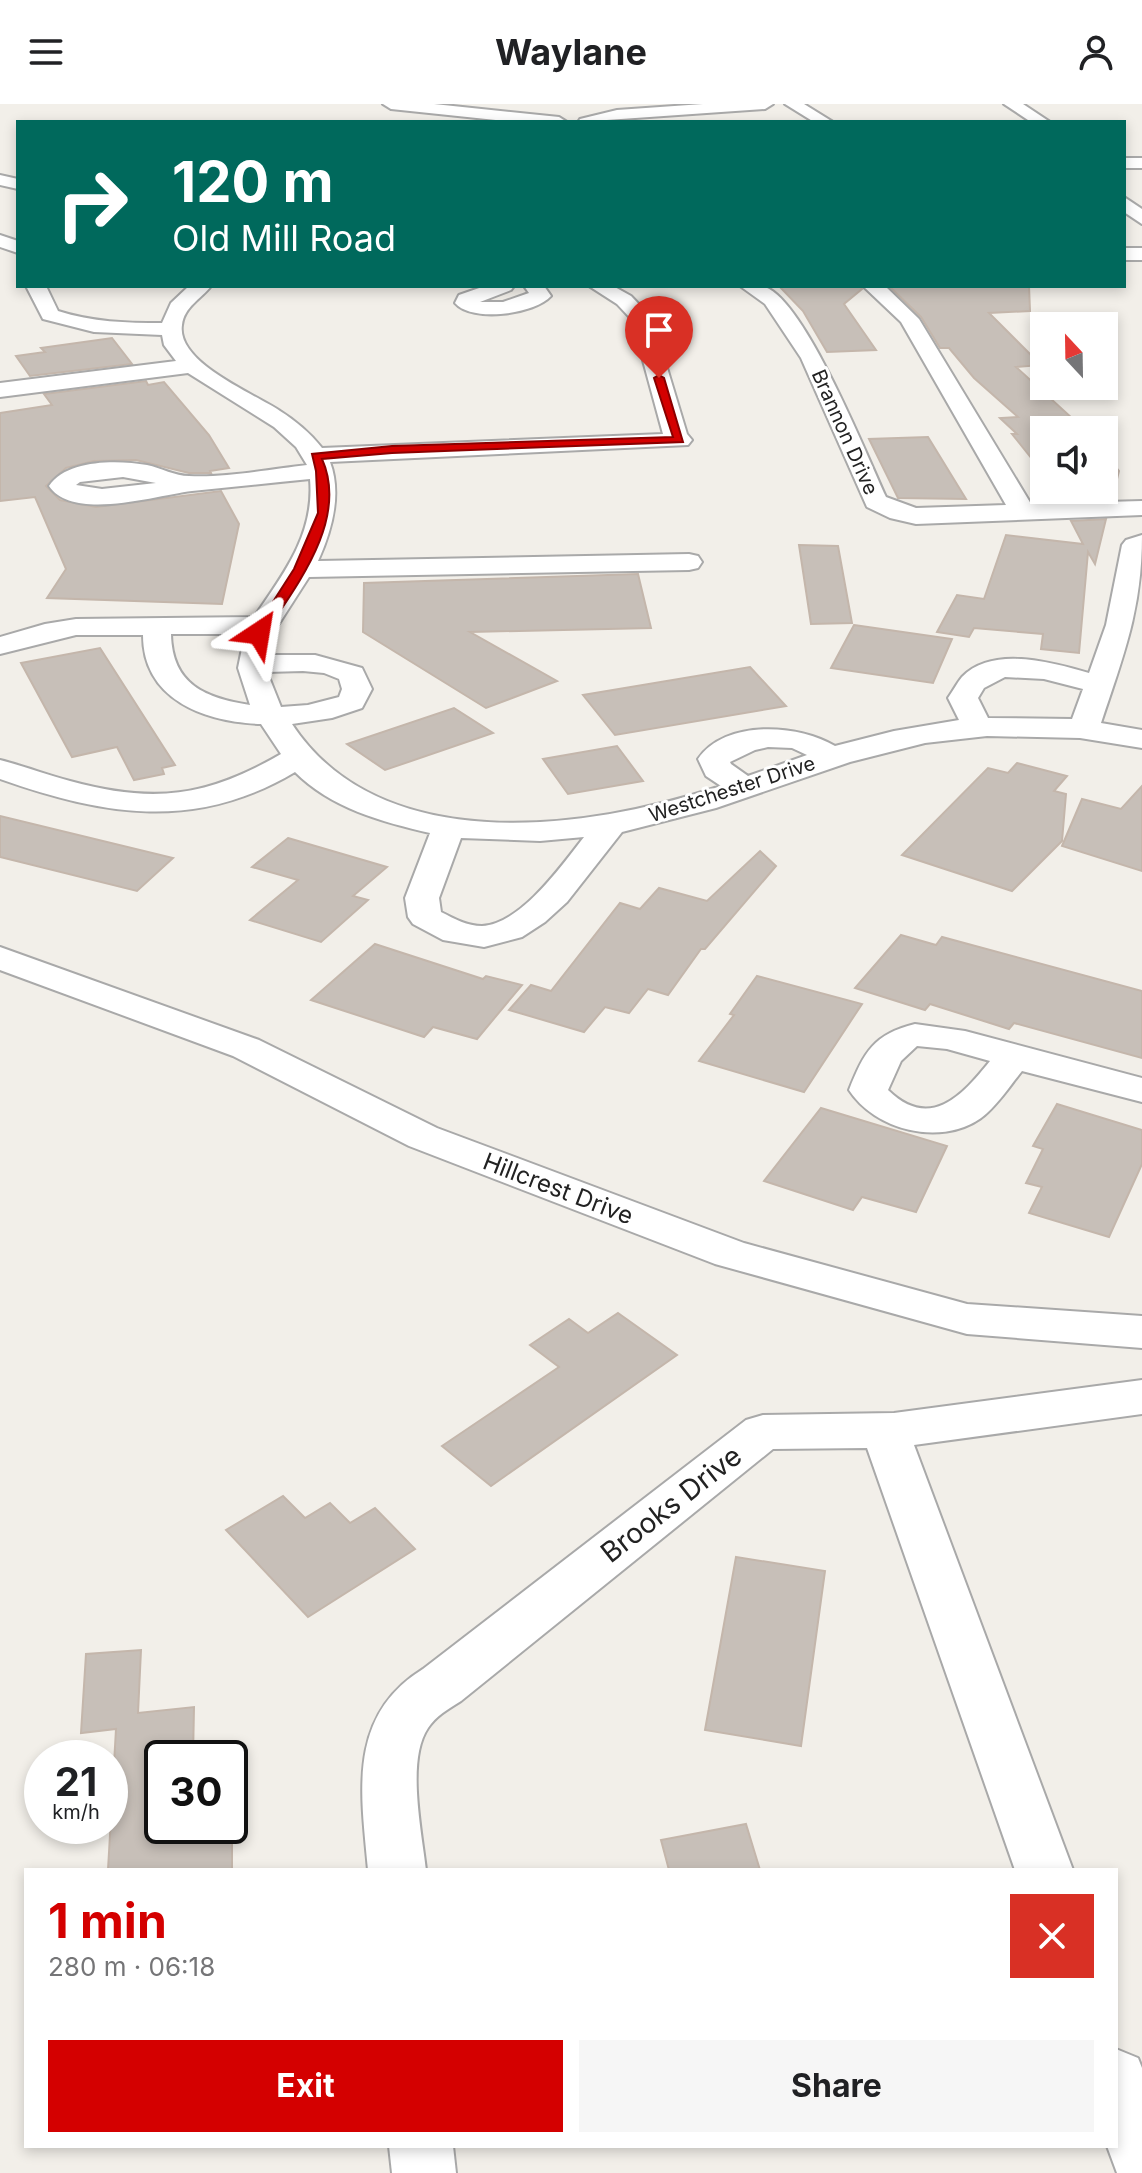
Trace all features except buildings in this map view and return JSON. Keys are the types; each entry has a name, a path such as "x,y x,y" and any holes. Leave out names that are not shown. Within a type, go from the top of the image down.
{"street":[{"path":"391,104 541,120"},
{"path":"600,120 765,104"},
{"path":"793,104 821,120"},
{"path":"1012,104 1039,120"},
{"path":"641,114 664,120"},
{"path":"1126,204 1142,219"},
{"path":"37,288 50,315 68,322 106,329 170,329"},
{"path":"157,627 157,656 167,677 189,694 229,711 274,717 335,711 352,702 357,689 352,674 336,666 311,662 252,664 252,652 264,625 300,569 324,513 318,464 291,429 190,366 178,354 170,329 174,315 199,288"},
{"path":"498,288 466,299 465,303 489,310 504,309 541,296 535,288"},
{"path":"187,484 392,450 680,440 676,437 642,318 624,300 603,288"},
{"name":"Brannon Drive","path":"753,288 772,300 812,358 876,502 899,513 916,516 1142,508"},
{"path":"875,288 909,319 1022,511"},
{"path":"2,391 190,366"},
{"path":"1084,729 1135,585 1135,545 1142,543"},
{"path":"300,569 689,562"},
{"path":"0,646 45,632 76,627 264,625"},
{"name":"Westchester Drive","path":"252,664 258,689 314,773 361,801 407,818 449,827 537,830 612,823 678,810 830,756 897,739 1024,726 1084,729 1142,739"},
{"path":"979,729 963,698 968,686 984,673 1005,667 1051,672 1099,684"},
{"path":"743,787 717,769 713,759 724,750 746,742 776,738 803,741 830,756"},
{"path":"0,769 69,791 126,802 158,803 197,800 244,787 300,756"},
{"path":"449,827 422,898 425,917 441,928 463,936 494,936 524,924 552,899 612,823"},
{"name":"Hillcrest Drive","path":"0,958 246,1048 423,1137 730,1254 967,1319 1142,1332"},
{"path":"1013,1057 1142,1090"},
{"name":"Brooks Drive","path":"397,1868 388,1768 394,1735 409,1710 428,1692 442,1685 763,1432 885,1431 1142,1397"},
{"path":"885,1431 1043,1868"},
{"path":"1118,2086 1142,2156"},
{"path":"421,2148 424,2173"}],"route":[{"path":"259,633 300,569 324,513 322,471 315,456 392,450 680,440 676,437 659,378"}]}
